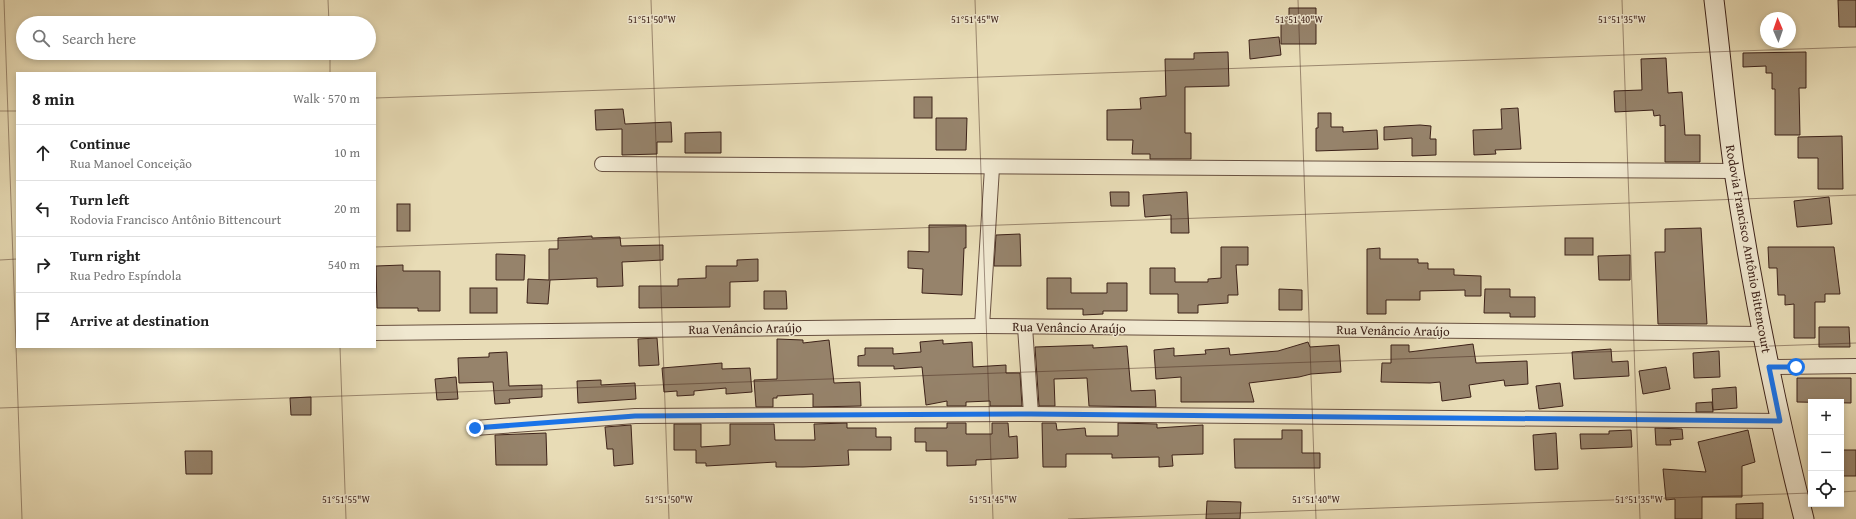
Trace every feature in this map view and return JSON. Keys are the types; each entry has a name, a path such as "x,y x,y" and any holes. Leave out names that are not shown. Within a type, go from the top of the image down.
{"street":[{"name":"Rodovia Francisco Antônio Bittencourt","path":"1714,0 1734,171 1762,334 1780,421 1804,519"},
{"path":"602,164 992,168 1734,171"},
{"path":"982,326 992,168"},
{"name":"Rua Venâncio Araújo","path":"376,333 982,326 1762,334"},
{"path":"1025,327 1031,414"},
{"path":"1769,367 1856,366"},
{"path":"475,428 635,416 1031,414 1780,421"}],"building":[{"path":"1838,0 1856,0 1856,27 1839,27"},
{"path":"1289,8 1316,8 1316,44 1281,44 1281,17 1289,17"},
{"path":"1279,37 1281,55 1250,59 1249,40"},
{"path":"1228,52 1229,86 1185,87 1185,133 1191,133 1191,159 1150,159 1150,154 1132,154 1133,140 1107,140 1107,110 1141,109 1140,98 1166,96 1165,59 1194,59 1194,53"},
{"path":"1806,52 1806,88 1799,88 1800,135 1775,135 1775,89 1772,89 1772,73 1766,73 1766,66 1743,67 1743,53"},
{"path":"1666,58 1668,93 1682,92 1685,135 1700,135 1700,162 1665,162 1665,125 1660,126 1660,115 1654,116 1653,110 1615,112 1614,91 1642,90 1641,59"},
{"path":"914,97 932,97 932,118 914,118"},
{"path":"1518,108 1521,149 1495,150 1496,154 1474,155 1473,130 1502,129 1501,109"},
{"path":"623,109 625,124 671,122 672,142 657,142 657,154 622,155 622,129 596,130 595,110"},
{"path":"1318,113 1331,113 1331,127 1343,127 1343,132 1377,130 1378,149 1316,151 1316,128 1318,128"},
{"path":"936,118 967,118 966,150 936,150"},
{"path":"1420,125 1431,126 1430,139 1436,139 1436,155 1412,156 1412,138 1384,140 1384,127"},
{"path":"721,132 721,153 685,153 685,133"},
{"path":"1842,136 1843,189 1818,189 1818,158 1798,158 1798,137"},
{"path":"1110,192 1129,192 1129,206 1111,206"},
{"path":"1187,192 1189,233 1171,233 1171,215 1145,217 1143,195"},
{"path":"1829,197 1832,224 1797,227 1794,201"},
{"path":"397,204 410,204 410,231 397,231"},
{"path":"929,225 966,225 966,248 964,248 962,295 922,293 923,269 908,268 908,251 929,252"},
{"path":"1701,228 1707,324 1658,324 1655,252 1665,252 1665,229"},
{"path":"1020,234 1021,266 994,266 996,235"},
{"path":"592,236 592,238 620,237 621,246 663,245 663,260 622,262 623,286 597,287 597,278 550,280 548,304 527,303 528,279 549,280 549,249 558,249 558,238"},
{"path":"1565,238 1593,238 1593,255 1565,255"},
{"path":"1221,247 1248,247 1248,265 1236,265 1238,295 1228,295 1228,303 1198,305 1198,313 1178,313 1178,294 1150,294 1150,268 1175,268 1175,282 1208,282 1208,279 1221,278"},
{"path":"1768,247 1834,247 1840,294 1825,294 1825,302 1815,302 1815,338 1794,338 1794,304 1785,305 1785,295 1778,295 1777,268 1769,268"},
{"path":"1380,248 1380,259 1418,259 1418,263 1428,263 1428,269 1454,269 1454,275 1481,276 1481,296 1465,296 1465,290 1420,291 1420,300 1386,300 1386,314 1367,314 1367,249"},
{"path":"496,254 525,255 524,280 496,280"},
{"path":"1630,255 1630,280 1599,280 1598,256"},
{"path":"758,259 758,281 730,282 730,307 639,308 639,286 678,286 678,279 706,278 706,266 737,266 737,260"},
{"path":"403,265 403,271 440,271 440,311 418,311 418,308 377,308 376,266"},
{"path":"1047,278 1071,278 1071,293 1107,293 1107,283 1127,283 1127,311 1103,311 1103,314 1083,315 1083,309 1047,309"},
{"path":"470,288 497,288 497,313 470,313"},
{"path":"1279,289 1302,290 1302,310 1279,310"},
{"path":"1485,289 1510,289 1510,297 1535,297 1535,317 1510,317 1510,313 1484,313"},
{"path":"764,291 786,291 787,309 764,309"},
{"path":"1819,327 1849,327 1850,347 1819,347"},
{"path":"657,338 659,365 639,366 638,339"},
{"path":"777,339 803,340 803,343 829,340 834,383 860,382 861,406 813,407 813,394 777,396 777,398 773,398 773,407 756,407 754,380 777,379"},
{"path":"943,340 943,344 972,342 973,367 1006,365 1006,373 1020,373 1022,406 990,406 990,401 966,402 966,406 947,406 947,401 926,405 922,367 894,369 894,366 858,366 858,356 865,355 865,348 893,348 893,354 921,352 920,342"},
{"path":"1308,342 1310,347 1339,345 1341,372 1311,374 1299,377 1249,383 1254,402 1181,402 1181,377 1156,379 1154,350 1174,348 1174,356 1206,354 1205,350 1229,348 1230,355 1278,351"},
{"path":"1473,344 1476,363 1527,361 1528,384 1505,386 1504,380 1469,385 1471,397 1442,401 1440,382 1381,382 1382,363 1391,363 1391,345 1409,345 1409,352"},
{"path":"1093,345 1093,348 1127,346 1131,391 1155,390 1156,407 1089,406 1087,378 1054,379 1055,406 1039,406 1035,347"},
{"path":"1611,349 1612,362 1628,361 1629,376 1574,379 1572,352"},
{"path":"1719,351 1720,377 1694,378 1693,353"},
{"path":"507,352 509,386 542,385 542,397 509,399 510,403 495,404 493,382 459,383 458,358 489,357 489,353"},
{"path":"722,363 722,369 750,368 752,392 726,394 726,388 694,391 694,395 677,396 677,391 664,392 662,368"},
{"path":"1666,367 1670,389 1643,394 1639,371"},
{"path":"456,377 458,399 437,400 435,379"},
{"path":"1797,378 1851,378 1851,403 1844,403 1844,399 1808,399 1808,402 1797,402"},
{"path":"601,380 601,385 635,383 636,399 578,403 577,381"},
{"path":"1560,383 1563,406 1539,409 1536,386"},
{"path":"1736,387 1737,408 1713,410 1712,389"},
{"path":"311,397 311,415 291,415 290,398"},
{"path":"1712,402 1713,412 1696,412 1696,403"},
{"path":"847,423 847,428 876,428 876,437 891,437 891,450 848,450 849,465 776,467 776,462 706,466 706,463 696,463 696,450 674,450 674,424 701,424 701,447 730,445 730,424 774,424 775,440 815,440 814,424"},
{"path":"947,423 966,423 966,434 992,434 992,423 1008,423 1009,437 1017,436 1018,458 976,460 976,465 947,466 947,451 926,451 926,442 915,442 915,428 947,428"},
{"path":"1042,423 1056,423 1057,430 1085,428 1086,436 1118,436 1118,423 1157,424 1157,428 1203,425 1203,454 1172,455 1173,466 1159,467 1159,457 1112,458 1112,454 1066,454 1066,467 1043,467"},
{"path":"631,425 633,464 614,466 613,449 607,449 605,427"},
{"path":"1655,428 1682,429 1683,439 1670,440 1671,445 1656,445"},
{"path":"1282,430 1302,430 1302,453 1320,453 1320,468 1235,468 1234,439 1282,439"},
{"path":"1631,430 1632,447 1581,449 1580,434 1609,434 1609,431"},
{"path":"1748,430 1755,462 1742,466 1742,497 1702,497 1702,519 1675,519 1675,499 1666,500 1663,469 1706,472 1698,442"},
{"path":"546,433 547,465 496,465 495,435"},
{"path":"1556,433 1558,469 1535,470 1533,435"},
{"path":"1844,450 1856,450 1856,476 1844,476"},
{"path":"185,451 212,451 212,474 186,474"},
{"path":"1207,501 1241,502 1240,519 1206,519"},
{"path":"1763,503 1763,519 1736,519 1736,504"}],"route":[{"path":"475,428 635,416 1031,414 1780,421 1769,367 1796,367"}]}
